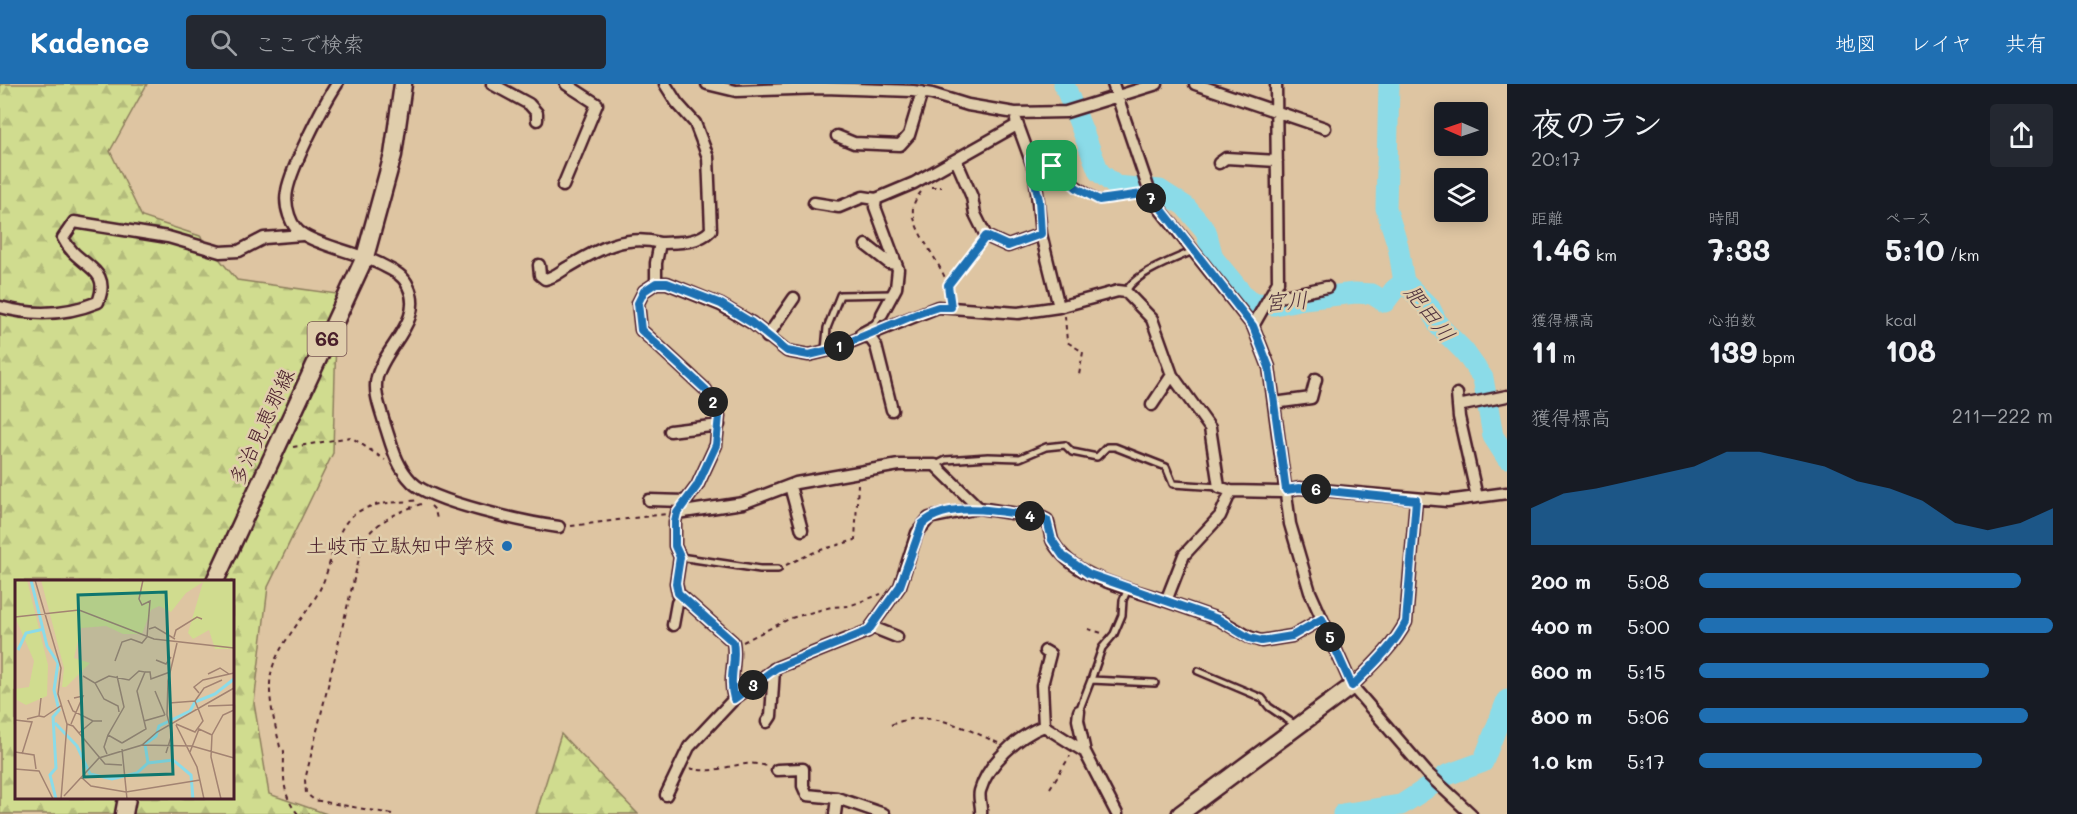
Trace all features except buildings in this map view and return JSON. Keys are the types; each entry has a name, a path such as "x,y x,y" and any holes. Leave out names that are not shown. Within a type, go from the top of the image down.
{"main road":[{"name":"多治見恵那線","path":"216,580 365,257 393,155 403,84"},
{"path":"124,814 127,799"}],"street":[{"path":"302,235 288,214 286,193 337,84"},
{"path":"492,84 529,104 537,113 537,120"},
{"path":"563,186 597,104 566,84"},
{"path":"539,265 540,275 545,279 553,277 593,252 619,242 687,242 699,239 711,230 708,157 695,123 677,103 665,84"},
{"path":"708,84 736,91 742,87 916,89 968,105 1015,113 1066,112 1157,84"},
{"path":"1113,84 1148,189 1253,326 1269,367 1290,524 1310,592 1352,686 1427,773 1471,814"},
{"path":"1195,84 1325,128"},
{"path":"1253,326 1278,282 1276,84"},
{"path":"837,136 854,143 900,145 909,135 916,89"},
{"path":"1015,113 1017,125 1030,159 1039,200 1041,234 1061,307"},
{"path":"814,203 840,207 863,197 876,199 956,160 1017,125"},
{"path":"1219,163 1226,158 1277,160"},
{"path":"956,160 972,197 975,214 986,236 1008,246 1041,234"},
{"path":"876,199 875,207 896,264 898,279 882,314"},
{"path":"0,307 47,313 76,311 98,302 104,288 103,280 99,273 69,250 63,238 74,222 99,224 168,237 220,252 239,251 264,238 302,235 365,257 400,275 409,286 413,302 406,326 384,360 376,388 394,455 405,474 418,487 431,494 534,524 559,527"},
{"path":"656,283 656,263 660,243"},
{"path":"866,245 889,263 896,264"},
{"path":"734,699 729,682 734,646 721,630 678,593 676,583 680,557 675,546 677,513 707,467 716,445 719,425 716,406 706,390 641,330 638,303 644,291 656,283 667,283 721,304 794,353 809,355 824,352 938,307 1018,313 1061,307 1118,291 1126,292 1152,319 1172,375 1210,428 1219,487 1231,491 1299,488 1448,501 1507,493"},
{"path":"1271,295 1279,297 1327,287"},
{"path":"767,337 794,298"},
{"path":"864,336 876,346 892,410"},
{"path":"1152,405 1172,375"},
{"path":"1274,403 1311,398 1316,379"},
{"path":"1457,394 1462,405 1480,497"},
{"path":"1462,405 1507,396"},
{"path":"670,431 719,425"},
{"path":"677,513 743,503 790,486 900,465 935,465 979,508"},
{"path":"790,486 802,530"},
{"path":"1166,601 1184,555 1220,516 1231,491"},
{"path":"649,500 685,501"},
{"path":"1180,814 1352,686 1400,634 1406,622 1416,500"},
{"path":"666,795 689,747 734,699 774,669 860,636 872,627 900,586 922,524 928,518 979,508 1043,518 1047,520 1052,540 1063,556 1089,574 1218,619 1249,638 1261,641 1292,636 1322,619"},
{"path":"673,625 677,603 681,596"},
{"path":"872,627 897,637"},
{"path":"1044,726 1042,685 1050,654 1045,651"},
{"path":"767,722 771,716 774,669"},
{"path":"1079,711 1080,748 1117,814"},
{"path":"981,814 980,790 998,759 1031,731 1044,726"},
{"path":"1044,726 1080,748"},
{"path":"777,770 803,769 803,786 807,795 837,798 884,814"},
{"path":"835,814 837,798"}],"lane":[{"path":"1030,159 1052,166 1077,188 1099,200"},
{"path":"1126,292 1132,283 1147,273 1193,250"},
{"path":"824,352 827,328 840,295 893,294"},
{"path":"864,336 859,332 874,324 882,314"},
{"path":"935,465 946,460 988,457 1020,458 1046,447 1065,445 1072,452 1097,457 1107,447 1115,447 1166,467 1173,484 1219,487"},
{"path":"680,557 760,569 778,569"},
{"path":"1079,711 1101,648 1112,637 1122,615 1123,600 1129,588"},
{"path":"1198,671 1262,698 1269,706 1298,726"},
{"path":"1091,680 1155,683"}],"path":[{"path":"942,187 929,187 921,192 914,201 913,213 948,285 951,307"},
{"path":"1099,200 1148,189"},
{"path":"948,285 986,236"},
{"path":"1061,307 1067,342 1083,352 1079,375"},
{"path":"291,447 351,437 390,461"},
{"path":"778,569 817,551 855,540 858,472"},
{"path":"298,814 286,799 284,792 284,751 280,747 271,705 271,672 278,654 321,588 337,541 350,518 386,501 426,500 435,510 437,519"},
{"path":"392,814 314,800 306,793 305,780 363,542 388,519 426,500"},
{"path":"559,527 677,513"},
{"path":"734,646 791,618 831,607 849,606 900,586"},
{"path":"1088,628 1112,637"},
{"path":"891,724 916,716 937,718 1010,748"},
{"path":"1050,788 1080,748"},
{"path":"680,765 707,772 746,762 758,763 777,770"}],"green space":[{"path":"0,84 147,84 110,151 142,217 200,236 237,280 337,294 333,453 268,587 254,703 269,794 327,814 0,814"},
{"path":"561,734 638,814 536,814"}],"waterway":[{"name":"宮川","path":"1064,84 1099,172 1116,186 1160,190 1185,206 1206,231 1213,258 1249,302 1274,305 1355,293 1372,294 1385,302 1404,282"},
{"name":"肥田川","path":"1389,84 1386,208 1398,246 1404,282 1430,308 1439,326 1464,351 1483,378 1493,436 1507,458"},
{"name":"肥田川","path":"1343,814 1401,805 1447,775 1483,762 1507,700"}],"place":[{"name":"土岐市立駄知中学校","path":"507,546"}],"route":[{"path":"1030,159 1052,166 1077,188 1082,188 1099,200 1128,194 1149,193 1253,326 1269,367 1286,490 1299,488 1416,500 1406,622 1400,634 1352,686 1322,619 1292,636 1261,641 1249,638 1218,619 1104,581 1080,569 1063,556 1052,540 1047,520 1043,518 979,508 928,518 922,524 900,586 880,618 868,631 776,668 734,699 729,682 735,651 733,642 678,593 676,583 680,557 675,546 677,513 697,486 707,467 716,445 719,416 706,390 641,330 638,303 644,291 656,283 667,283 721,304 752,323 787,351 809,355 824,352 917,314 938,307 951,307 948,285 986,236 1008,246 1041,234 1035,172 1030,159"}]}
